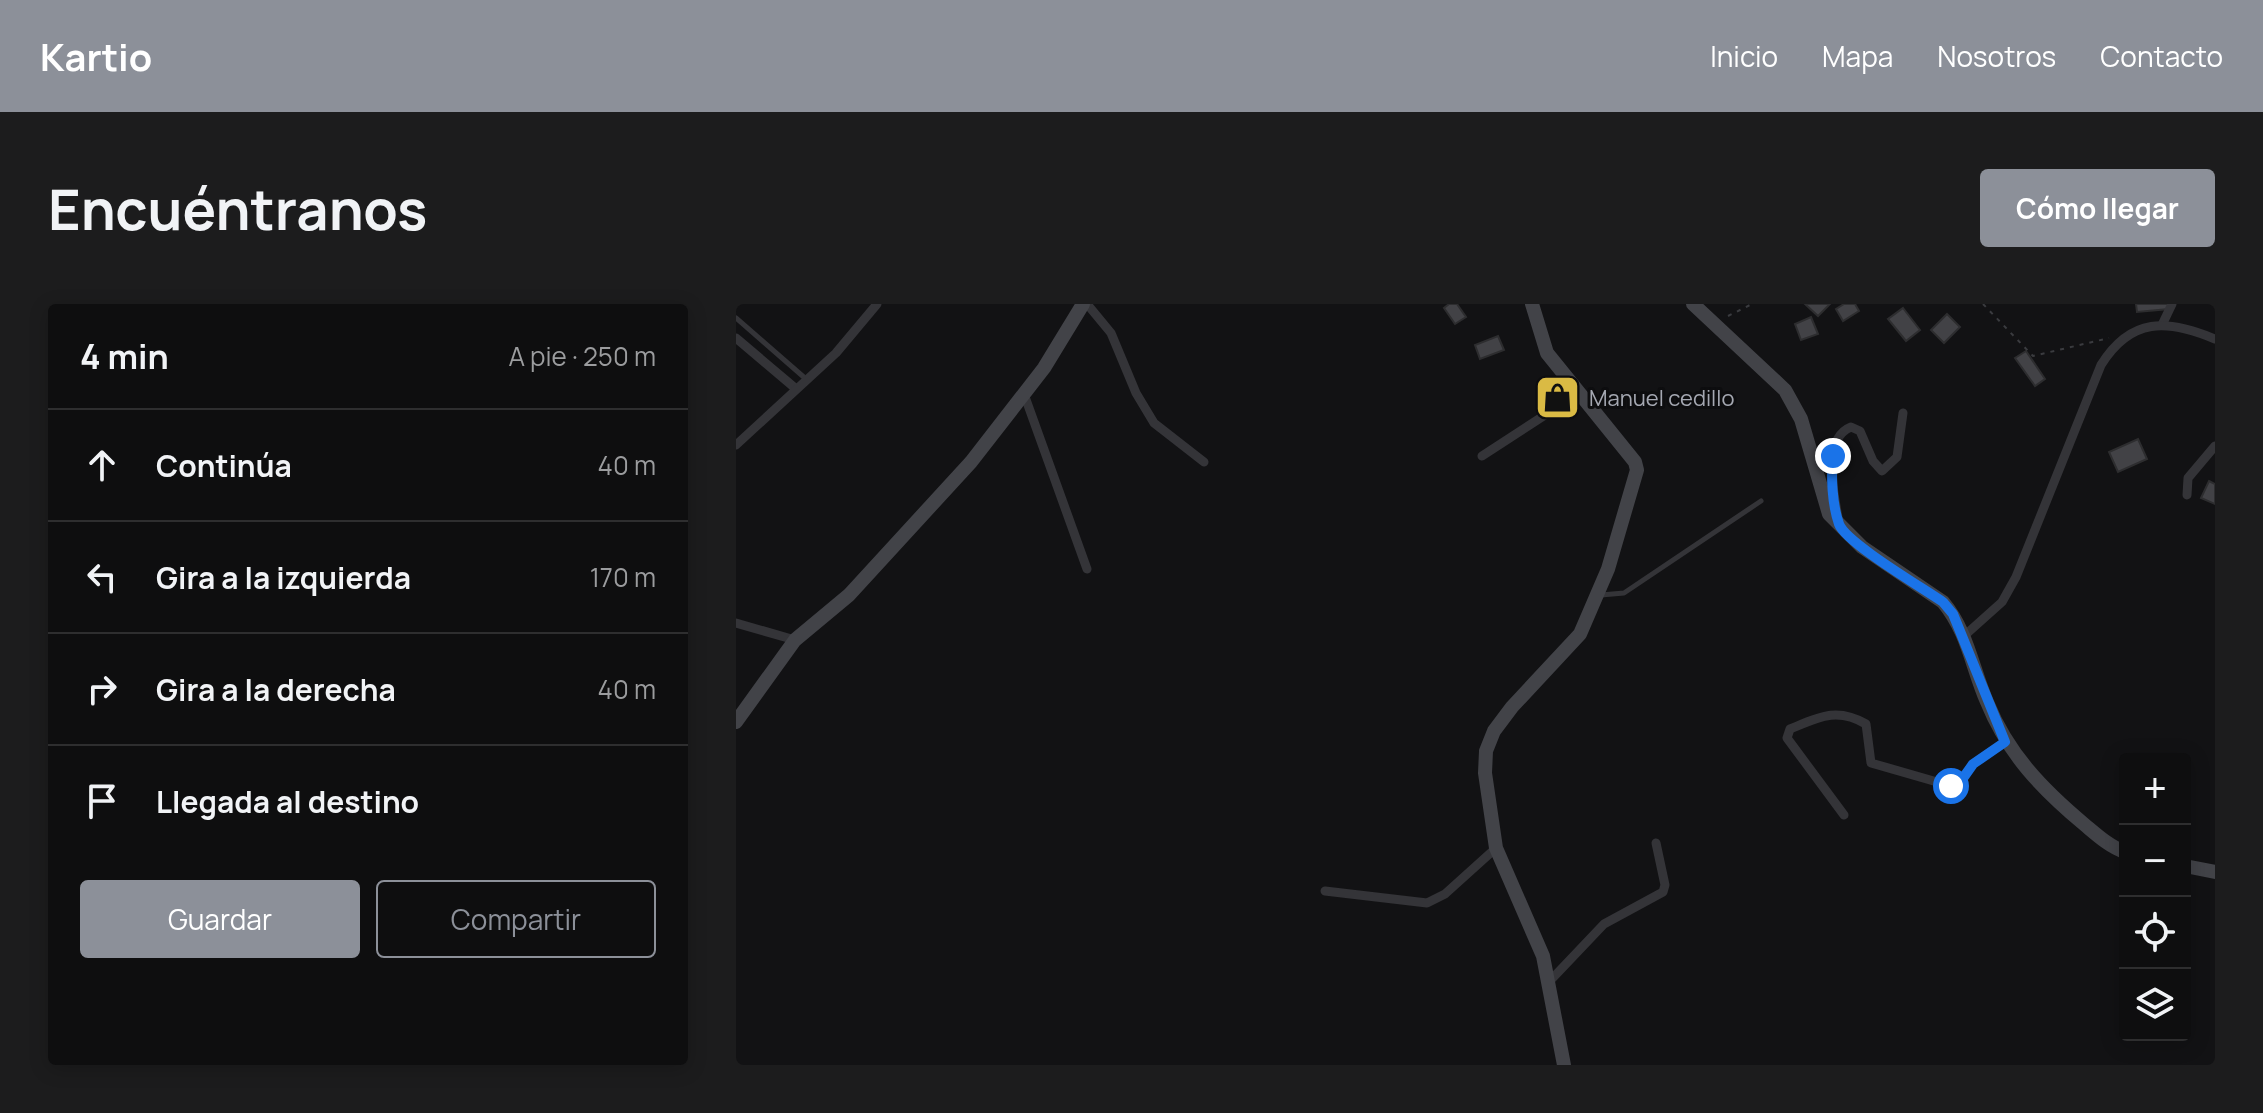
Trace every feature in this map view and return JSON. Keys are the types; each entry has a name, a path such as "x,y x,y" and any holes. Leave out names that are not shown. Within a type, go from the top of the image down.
{"street":[{"path":"736,445 836,353 877,304"},
{"path":"736,722 795,640 849,595 971,462 1024,394 1085,304 1111,333 1136,393 1154,423 1204,462"},
{"path":"1532,304 1542,345 1635,462 1637,470 1596,596 1580,634 1512,707 1490,741 1485,773 1496,848 1543,956 1564,1065"},
{"path":"1693,304 1785,390 1801,419 1829,514 1862,547 1943,602 1964,636 1986,700 2005,742 2056,801 2099,837 2119,849"},
{"path":"2162,325 2172,304"},
{"path":"1964,636 2002,602 2016,577 2101,365 2125,334 2162,325 2215,339"},
{"path":"736,338 795,388"},
{"path":"1482,456 1579,393"},
{"path":"1024,394 1087,569"},
{"path":"1840,527 1831,475 1833,456 1841,436 1851,427 1860,431 1873,461 1882,471 1897,457 1903,413"},
{"path":"2187,495 2188,478 2215,446"},
{"path":"736,623 795,640"},
{"path":"1844,815 1794,750 1787,738 1790,729 1831,712 1853,716 1866,724 1871,763 1951,786 1961,781 1973,764 2005,742"},
{"path":"1547,984 1604,924 1663,892 1665,885 1656,843"},
{"path":"1325,891 1427,903 1445,894 1496,848"},
{"path":"2191,867 2215,872"}],"lane":[{"path":"736,318 806,379"},
{"path":"1596,596 1624,593 1761,501"}],"path":[{"path":"1714,324 1752,304"},
{"path":"1983,304 2033,356 2125,334"}],"building":[{"path":"1457,304 1466,317 1455,324 1444,308"},
{"path":"1805,304 1830,304 1818,316"},
{"path":"1844,304 1855,304 1859,311 1843,321 1836,309"},
{"path":"2136,304 2168,304 2169,309 2137,312"},
{"path":"1903,308 1920,330 1906,341 1888,319"},
{"path":"1947,314 1960,327 1944,343 1931,330"},
{"path":"1811,317 1818,334 1801,340 1795,324"},
{"path":"1498,336 1504,350 1480,359 1475,345"},
{"path":"2026,351 2045,379 2035,386 2015,358"},
{"path":"2138,439 2147,459 2118,472 2109,452"},
{"path":"2209,481 2215,484 2215,504 2201,498"}],"place":[{"name":"Manuel cedillo","path":"1558,398"}],"route":[{"path":"1833,456 1831,475 1840,527 1862,547 1943,602 1953,614 1962,629 1986,700 2005,742 1973,764 1961,781 1951,786"}]}
